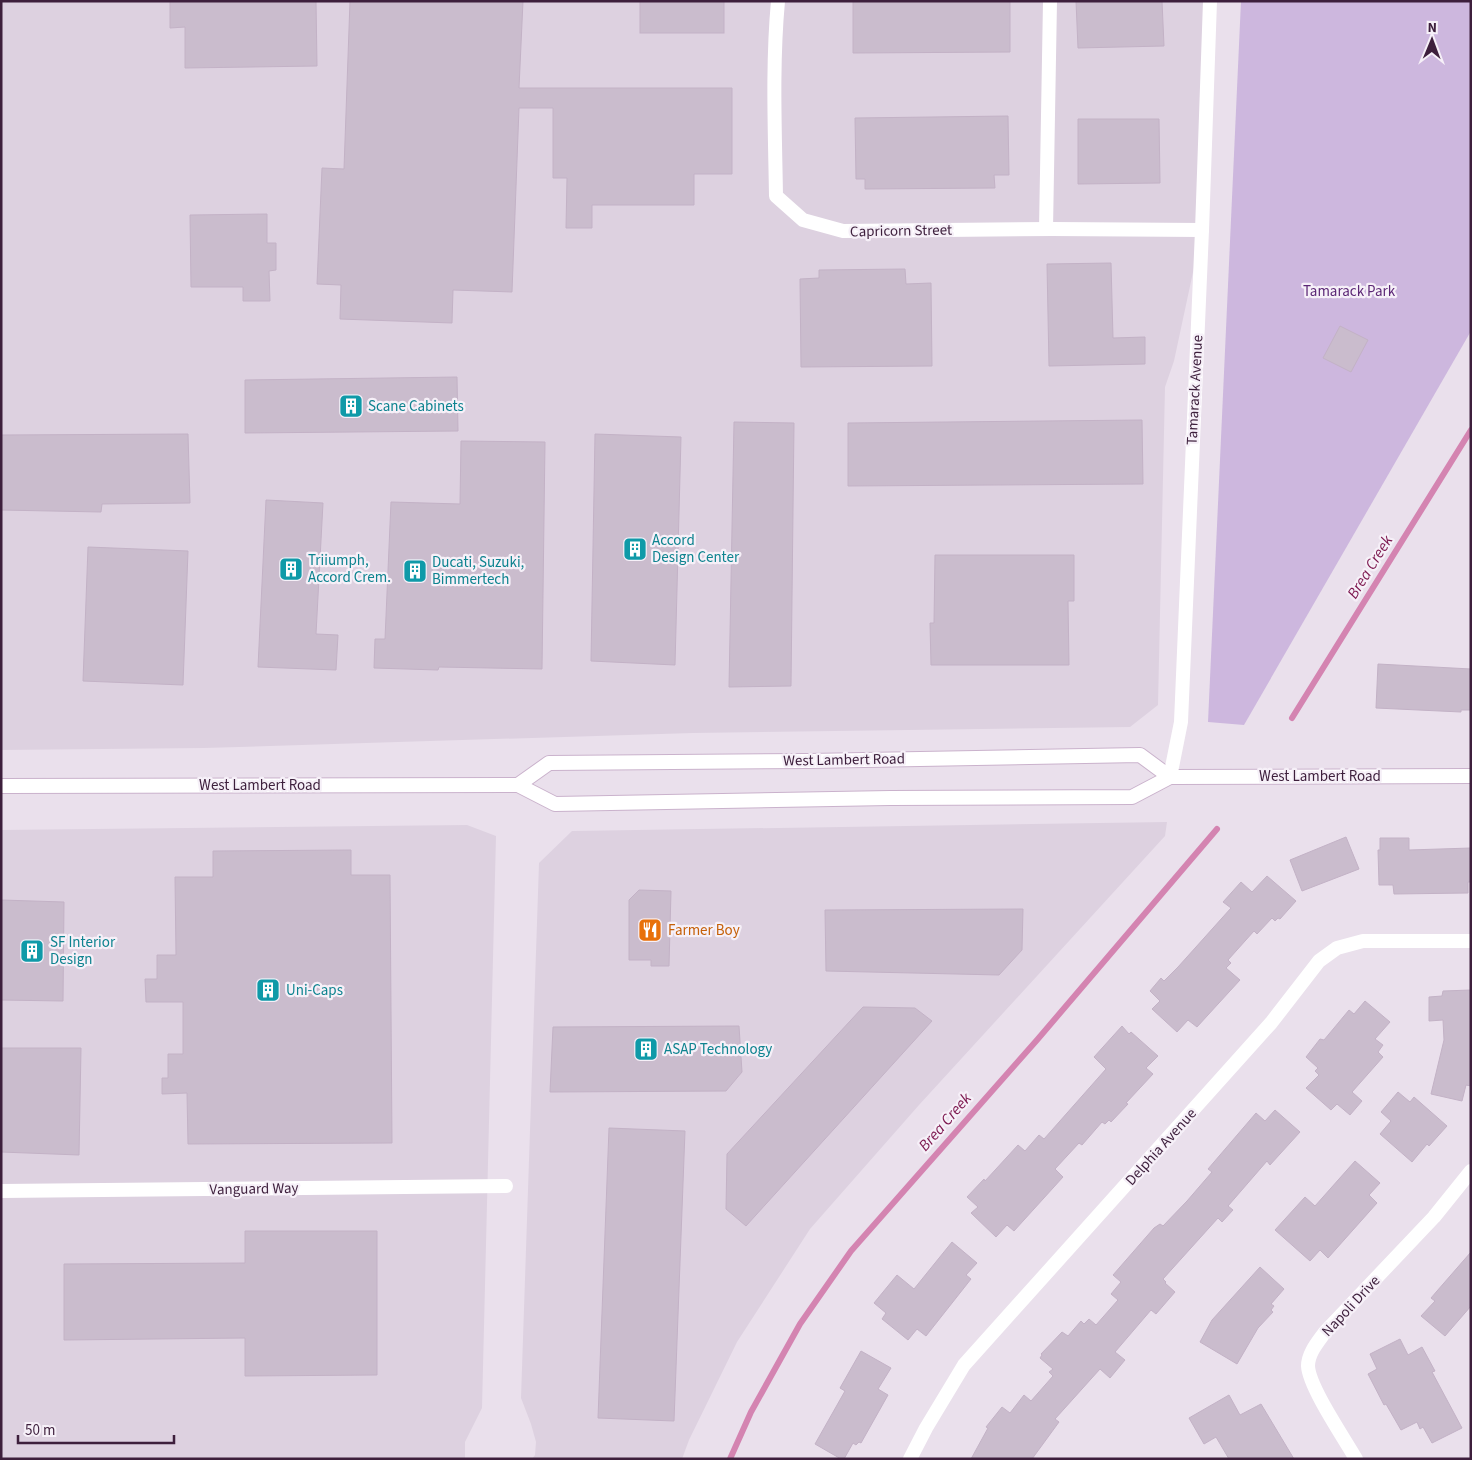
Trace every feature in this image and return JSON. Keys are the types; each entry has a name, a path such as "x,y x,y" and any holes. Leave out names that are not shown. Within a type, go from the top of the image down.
{"street":[{"name":"Capricorn Street","path":"778,1 774,85 776,196 804,220 843,231 1202,230"},
{"path":"1046,229 1050,1"},
{"name":"Tamarack Avenue","path":"1170,777 1181,722 1210,1"},
{"name":"West Lambert Road","path":"518,785 549,763 1140,755 1170,777"},
{"name":"West Lambert Road","path":"1,786 518,785 556,804 890,798 1132,797 1170,777 1471,776"},
{"name":"Delphia Avenue","path":"910,1459 926,1428 964,1365 1271,1023 1318,962 1337,948 1363,941 1471,941"},
{"name":"Napoli Drive","path":"1356,1459 1312,1384 1308,1366 1314,1348 1325,1332 1434,1217 1471,1171"},
{"name":"Vanguard Way","path":"1,1191 506,1186"}],"shaded area":[{"path":"1,1 1207,1 1202,230 1174,361 1165,387 1158,705 1130,727 693,733 204,748 1,750"},
{"path":"1167,822 1165,836 919,1105 810,1229 737,1342 689,1440 682,1459 532,1459 535,1455 536,1442 521,1398 539,863 572,831"},
{"path":"467,825 496,836 482,1408 465,1442 465,1459 1,1459 1,830"}],"green space":[{"name":"Tamarack Park","path":"1241,1 1471,1 1471,331 1244,725 1208,722"}],"building":[{"path":"170,1 316,1 317,66 185,68 185,27 170,28"},
{"path":"350,1 523,1 519,88 732,88 732,174 694,174 694,205 592,205 592,228 566,228 567,178 553,178 553,108 519,108 512,292 453,290 452,323 340,319 341,285 317,284 322,168 344,169"},
{"path":"640,1 724,1 724,33 640,33"},
{"path":"853,1 1010,1 1010,52 853,53"},
{"path":"1076,1 1162,1 1164,46 1078,48"},
{"path":"1008,116 1009,175 994,175 995,188 865,189 865,179 856,179 855,118"},
{"path":"1078,119 1159,119 1160,183 1078,184"},
{"path":"267,214 267,243 276,243 276,270 269,271 270,301 243,301 243,287 191,287 190,215"},
{"path":"1111,263 1113,338 1145,337 1145,364 1049,366 1047,264"},
{"path":"905,269 906,284 931,283 932,366 801,367 800,279 819,278 819,270"},
{"path":"1340,326 1368,340 1351,372 1323,358"},
{"name":"Scane Cabinets","path":"457,377 458,431 245,433 245,380"},
{"path":"1142,420 1143,484 848,486 848,423"},
{"path":"734,422 794,423 791,686 729,687"},
{"path":"188,434 190,503 102,504 101,512 1,510 1,435"},
{"name":"Accord Design Center","path":"595,434 681,437 675,665 591,661"},
{"path":"461,441 545,442 542,669 439,667 438,670 374,668 375,639 385,639 391,502 460,504"},
{"name":"Triiumph, Accord Crem.","path":"266,500 323,503 316,634 338,635 336,670 258,667"},
{"path":"88,547 188,551 183,685 83,681"},
{"path":"935,555 1074,555 1074,601 1068,601 1069,665 931,665 930,623 934,623"},
{"path":"1378,664 1471,669 1471,710 1461,710 1461,712 1376,708"},
{"path":"1346,837 1359,869 1302,891 1290,860"},
{"path":"1380,838 1409,838 1409,850 1471,848 1471,882 1468,882 1468,893 1394,894 1393,885 1379,885 1378,850 1380,850"},
{"name":"Uni-Caps","path":"351,850 351,875 390,875 392,1143 188,1144 187,1093 162,1094 162,1078 168,1078 168,1054 183,1054 183,1002 146,1002 145,979 157,979 157,955 176,955 175,877 213,877 213,851"},
{"path":"1267,876 1296,901 1280,919 1278,918 1275,921 1272,918 1257,934 1254,931 1228,960 1231,963 1226,968 1240,980 1197,1027 1188,1020 1177,1032 1152,1009 1160,1001 1150,991 1161,978 1164,981 1178,967 1231,908 1223,902 1241,882 1252,892"},
{"name":"Farmer Boy","path":"639,890 671,891 669,966 651,966 651,960 629,960 629,900"},
{"name":"SF Interior Design","path":"1,900 64,902 63,1001 1,1000"},
{"path":"1023,909 1022,950 999,975 826,971 825,910"},
{"path":"1471,990 1471,1086 1466,1085 1462,1101 1431,1094 1444,1040 1443,1020 1429,1021 1429,997 1442,996 1443,991"},
{"path":"1365,1001 1390,1022 1375,1039 1383,1045 1378,1052 1383,1057 1352,1092 1362,1101 1350,1115 1337,1104 1331,1110 1306,1088 1319,1075 1315,1071 1318,1068 1306,1057 1320,1039 1324,1040 1349,1010 1354,1014"},
{"path":"863,1007 915,1008 932,1021 746,1226 726,1209 727,1154"},
{"name":"ASAP Technology","path":"739,1026 742,1072 726,1091 550,1092 553,1027"},
{"path":"1122,1026 1129,1034 1131,1032 1158,1056 1146,1068 1153,1074 1111,1122 1109,1120 1105,1124 1102,1122 1082,1145 1079,1143 1055,1169 1063,1177 1014,1231 1007,1225 996,1237 971,1213 978,1207 967,1197 984,1179 985,1181 1018,1145 1025,1151 1039,1135 1044,1139 1106,1069 1094,1057"},
{"path":"1,1048 81,1048 79,1155 1,1152"},
{"path":"1398,1092 1410,1102 1414,1097 1447,1126 1429,1146 1427,1144 1412,1162 1380,1134 1391,1121 1381,1112"},
{"path":"1275,1110 1300,1132 1270,1165 1267,1161 1228,1206 1233,1210 1222,1222 1218,1218 1163,1279 1175,1292 1156,1314 1151,1310 1115,1352 1125,1360 1110,1378 1100,1369 1055,1419 1059,1422 1032,1459 971,1459 988,1428 986,1427 1002,1407 1010,1413 1024,1395 1031,1401 1053,1376 1049,1372 1053,1369 1040,1358 1041,1354 1062,1332 1068,1336 1081,1321 1084,1324 1089,1319 1096,1325 1118,1300 1111,1294 1121,1282 1113,1275 1154,1228 1160,1224 1163,1226 1187,1201 1212,1172 1208,1169 1256,1113 1265,1121"},
{"path":"609,1128 685,1131 674,1421 598,1418"},
{"path":"1355,1161 1380,1183 1369,1195 1377,1203 1328,1258 1320,1250 1310,1261 1275,1230 1305,1197 1315,1206"},
{"path":"245,1231 377,1231 377,1375 245,1376 245,1338 64,1340 64,1264 245,1263"},
{"path":"952,1242 977,1263 966,1275 971,1279 926,1336 917,1329 908,1340 882,1319 886,1313 874,1303 897,1275 914,1289"},
{"path":"1471,1252 1471,1306 1445,1336 1421,1316 1435,1301 1431,1298"},
{"path":"1260,1267 1284,1289 1271,1304 1274,1306 1271,1310 1273,1312 1258,1328 1237,1364 1200,1342 1212,1320"},
{"path":"1400,1339 1408,1355 1422,1347 1435,1371 1432,1372 1462,1428 1432,1443 1423,1427 1420,1429 1417,1422 1401,1430 1386,1404 1384,1405 1368,1374 1377,1369 1370,1354"},
{"path":"861,1351 891,1368 878,1389 888,1395 861,1443 859,1442 856,1445 853,1443 844,1459 841,1459 815,1444 845,1391 840,1388"},
{"path":"1229,1395 1240,1415 1261,1404 1294,1459 1229,1459 1216,1437 1204,1444 1189,1418"}],"waterway":[{"name":"Brea Creek","path":"1292,718 1471,430"},
{"name":"Brea Creek","path":"730,1459 751,1412 800,1324 851,1251 1037,1040 1217,829"}],"place":[{"name":"Scane Cabinets","path":"351,406"},
{"name":"Accord Design Center","path":"635,549"},
{"name":"Triiumph, Accord Crem.","path":"291,569"},
{"name":"Ducati, Suzuki, Bimmertech","path":"415,571"},
{"name":"Farmer Boy","path":"650,930"},
{"name":"SF Interior Design","path":"32,951"},
{"name":"Uni-Caps","path":"268,990"},
{"name":"ASAP Technology","path":"646,1049"}]}
